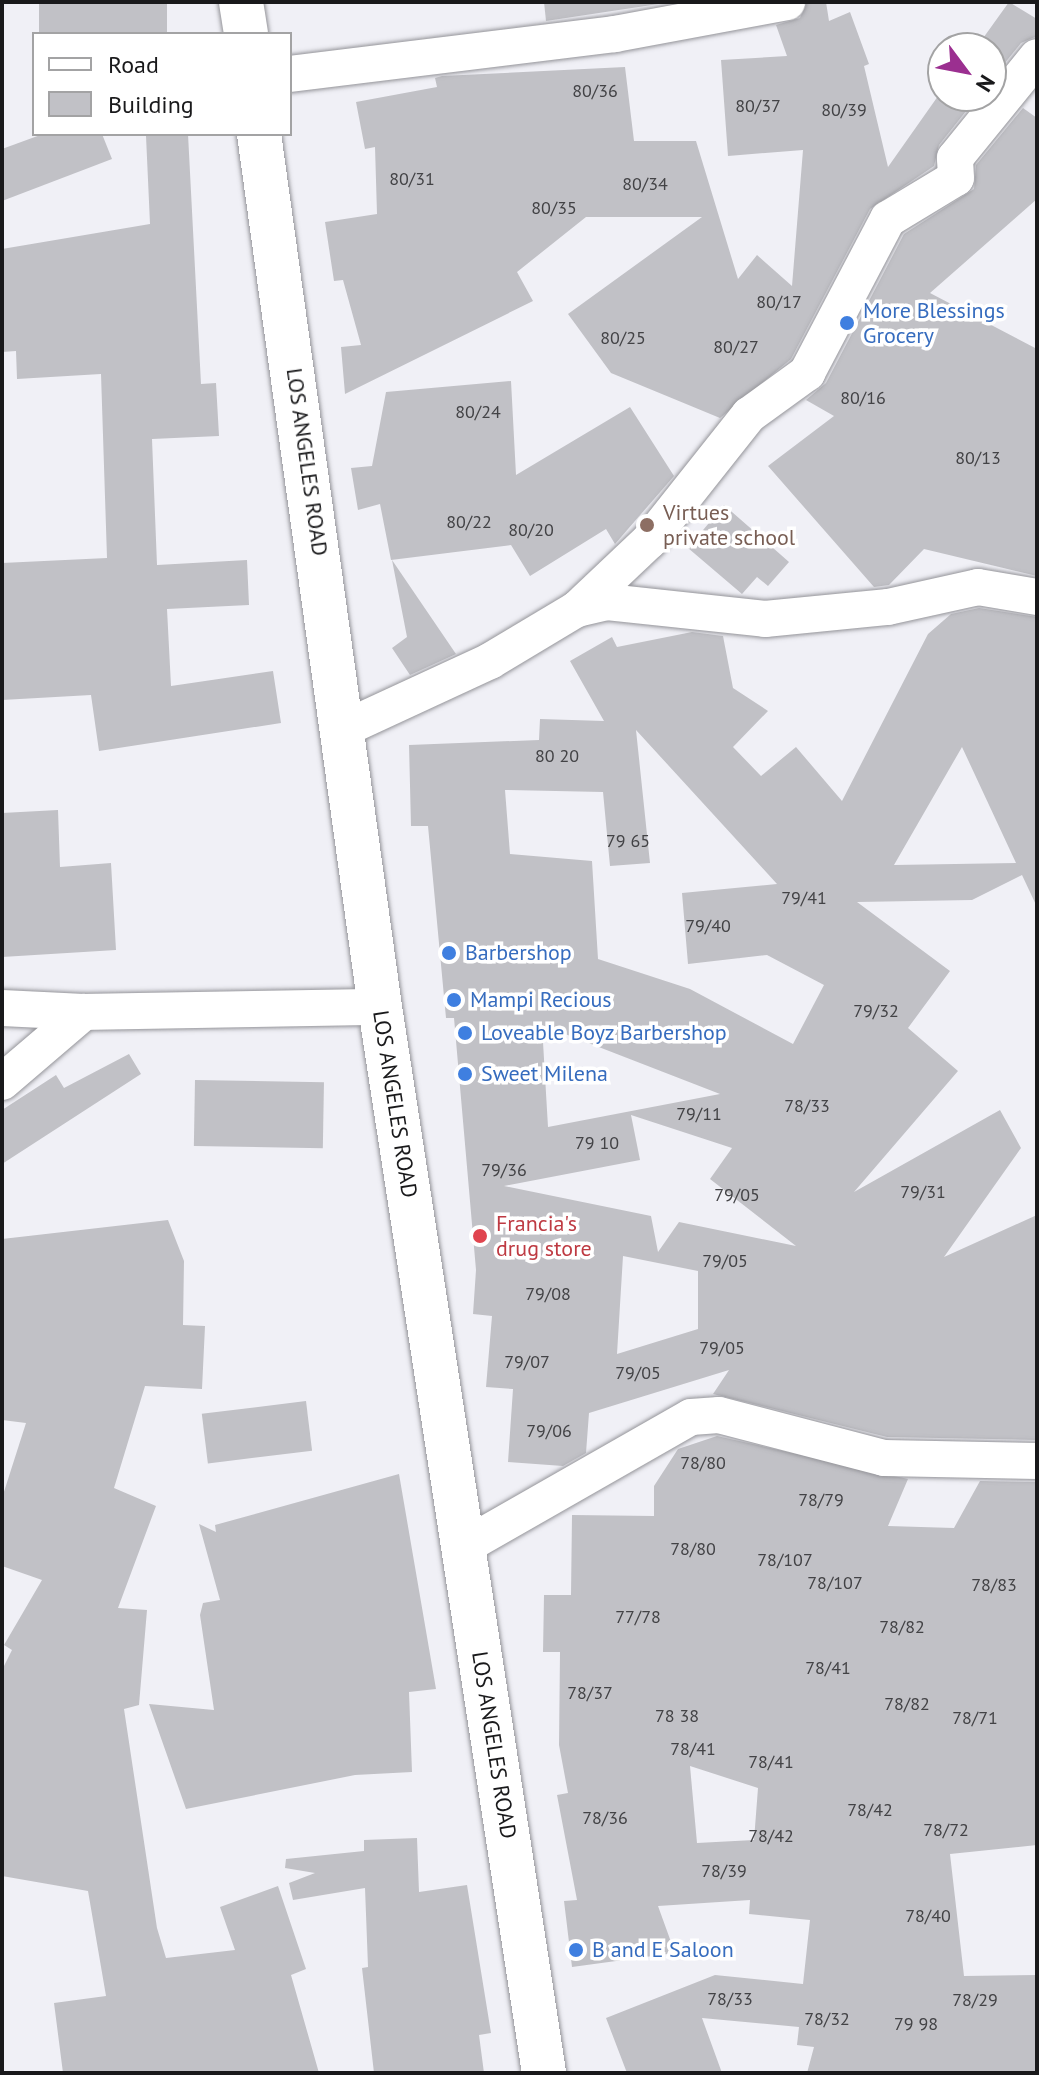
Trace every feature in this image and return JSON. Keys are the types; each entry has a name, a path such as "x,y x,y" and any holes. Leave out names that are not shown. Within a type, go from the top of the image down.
{"main road":[{"path":"241,2 246,32"},
{"name":"LOS ANGELES ROAD","path":"259,136 380,1007 544,2073"}],"street":[{"path":"292,74 615,34 787,2"},
{"path":"343,729 490,661 577,609 649,541 749,415 807,373 888,219 956,178 955,158 1037,57"},
{"path":"577,609 607,602 765,619 888,607 978,587 1037,597"},
{"path":"2,1008 84,1012 380,1007"},
{"path":"2,1082 84,1012"},
{"path":"463,1547 691,1417 719,1415 884,1458 1037,1461"}],"building":[{"path":"39,2 167,2 167,32 39,32"},
{"path":"544,2 665,2 665,3 546,21"},
{"path":"807,2 826,2 829,21 850,12 869,64 864,66 888,167 927,112 965,112 939,145 934,166 870,209 791,359 720,418 611,373 568,314 702,217 586,217 517,272 533,301 345,394 341,347 361,345 343,280 334,281 325,222 377,214 375,147 365,149 356,102 437,87 435,78 442,76 625,67 634,141 696,141 738,279 757,255 792,286 803,150 728,156 721,60 787,56 776,25 800,18"},
{"path":"1009,2 1037,19 1037,36 1021,43 1007,60 1007,32 987,32"},
{"path":"1023,108 1037,118 1037,199 930,293 1037,349 1037,576 924,549 889,585 874,587 768,466 834,416 806,400 826,383 904,234 974,189 976,165"},
{"path":"38,136 103,136 112,159 2,201 2,149"},
{"path":"146,136 188,136 201,384 216,383 219,436 152,439 157,565 247,560 249,605 167,609 171,686 273,671 281,723 99,751 91,695 2,700 2,563 107,558 101,374 17,379 16,351 2,352 2,249 150,224"},
{"path":"511,381 516,475 630,407 674,476 615,544 606,529 530,576 511,545 391,560 380,504 358,510 351,468 372,466 386,392"},
{"path":"724,505 789,562 768,586 757,577 742,594 688,548"},
{"path":"392,560 456,654 410,675 392,648 407,637"},
{"path":"979,608 1037,617 1037,907 1022,875 972,900 857,902 950,971 908,1028 958,1071 854,1192 1000,1110 1021,1148 944,1257 1037,1215 1037,1440 887,1437 713,1394 729,1370 589,1413 586,1453 563,1466 508,1462 513,1389 486,1387 492,1316 473,1314 476,1270 454,1018 446,1018 428,826 411,826 409,745 539,740 540,719 604,721 570,661 612,637 617,647 692,632 723,636 733,688 768,711 733,747 761,776 796,747 842,801 928,634 951,614","holes":["636,730 777,884 682,893 688,964 767,955 824,985 793,1044 690,989 598,959 592,861 510,854 505,790 603,792 610,866 650,863","962,747 1016,863 894,865","542,1025 720,1094 548,1127","631,1115 732,1148 710,1179 796,1246 679,1222 658,1252 651,1216 504,1186 640,1160","623,1256 698,1271 698,1329 617,1354"]},
{"path":"58,810 60,867 111,863 116,950 2,957 2,813"},
{"path":"129,1054 141,1074 2,1164 2,1110 56,1075 64,1088"},
{"path":"195,1080 324,1082 323,1148 194,1146"},
{"path":"168,1220 184,1261 183,1325 205,1326 202,1389 145,1386 114,1488 156,1506 118,1608 147,1610 139,1705 124,1709 157,1928 166,1958 235,1950 220,1907 278,1886 306,1969 291,1975 319,2073 63,2073 54,2003 106,1996 88,1891 2,1876 2,1670 12,1650 4,1645 42,1580 2,1566 2,1498 26,1423 2,1420 2,1239"},
{"path":"306,1401 312,1451 208,1463 202,1414"},
{"path":"717,1436 908,1479 888,1526 954,1528 980,1481 1037,1482 1037,1845 950,1854 964,1976 1037,1975 1037,2073 807,2073 814,2047 797,2045 799,2027 702,2018 722,2073 627,2073 606,2018 715,1975 803,1984 810,1920 749,1914 750,1900 658,1906 675,1953 572,1967 564,1901 577,1900 557,1795 568,1793 559,1745 560,1652 543,1652 544,1595 571,1595 572,1515 654,1516 654,1486 678,1449","holes":["690,1766 758,1788 754,1840 697,1843"]},
{"path":"399,1474 436,1689 409,1692 412,1772 355,1775 186,1809 149,1704 214,1710 200,1615 203,1603 220,1600 199,1524 216,1532 215,1525"},
{"path":"417,1838 419,1892 467,1885 491,2033 479,2035 484,2073 374,2073 362,1968 368,1967 365,1888 293,1900 289,1883 315,1873 285,1868 286,1859 364,1851 364,1840"}],"place":[{"name":"More Blessings Grocery","path":"847,323"},
{"name":"Virtues private school","path":"647,525"},
{"name":"Barbershop","path":"449,953"},
{"name":"Mampi Recious","path":"454,1000"},
{"name":"Loveable Boyz Barbershop","path":"465,1033"},
{"name":"Sweet Milena","path":"465,1074"},
{"name":"Francia's drug store","path":"480,1236"},
{"name":"B and E Saloon","path":"576,1950"}]}
